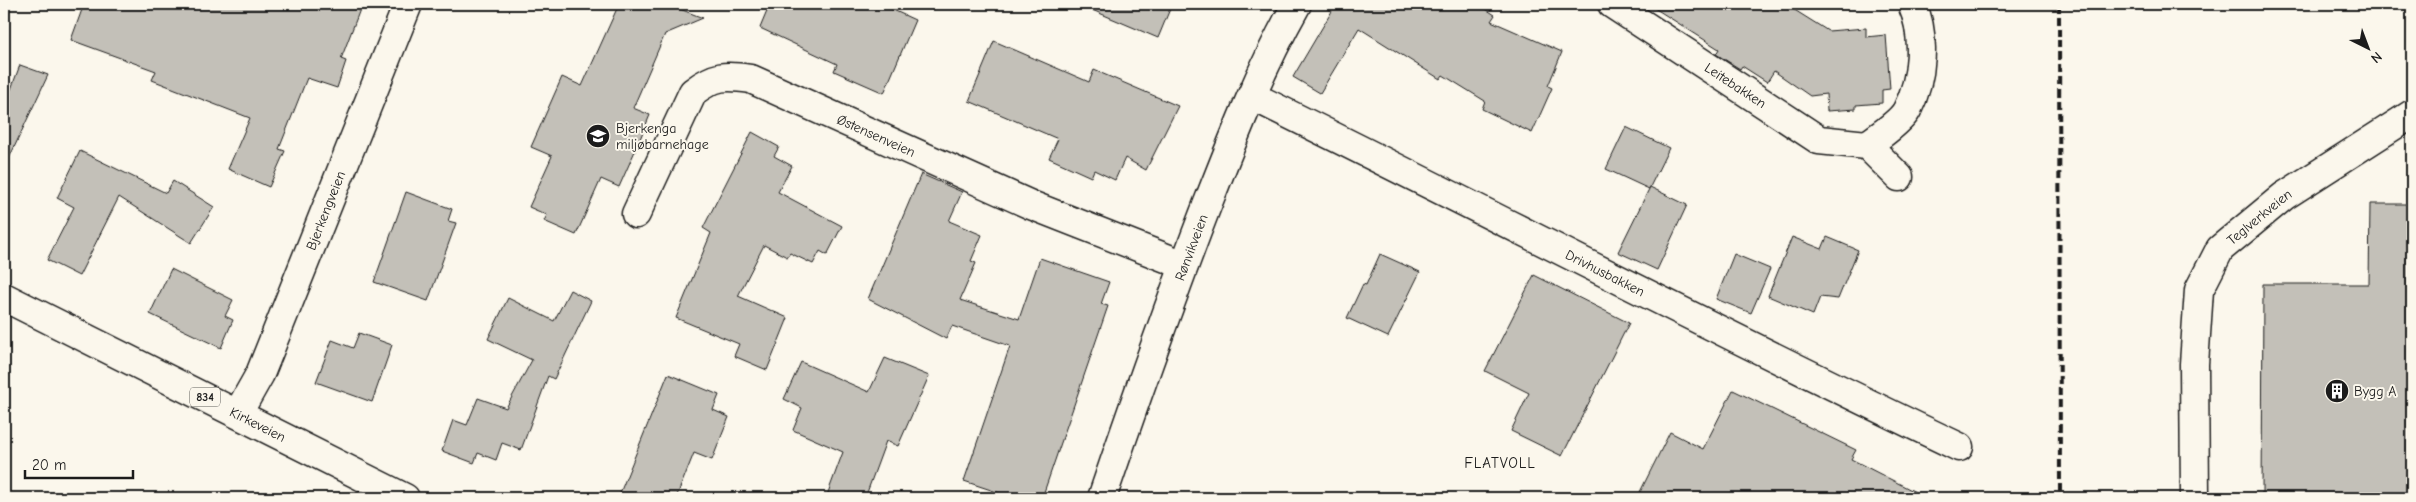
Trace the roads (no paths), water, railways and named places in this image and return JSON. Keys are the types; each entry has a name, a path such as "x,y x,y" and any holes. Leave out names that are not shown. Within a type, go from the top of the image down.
{"street":[{"name":"Bjerkengveien","path":"238,413 260,374 408,4"},
{"name":"Rønvikveien","path":"1102,498 1184,265 1252,96 1277,39 1297,4"},
{"name":"Leitebakken","path":"1612,4 1820,140 1866,145"},
{"path":"1899,177 1866,145 1907,111 1918,80 1921,32 1912,4"},
{"name":"Østensenveien","path":"636,214 693,92 708,80 728,76 751,79 1031,205 1184,265"},
{"name":"Drivhusbakken","path":"1252,96 1528,233 1790,367 1959,447"},
{"name":"Teglverkveien","path":"2195,498 2194,364 2198,290 2220,249 2284,196 2412,114"},
{"name":"Kirkeveien","path":"4,297 405,498"}],"railway":[{"path":"2059,4 2060,498"}],"place":[{"name":"Bjerkenga miljøbarnehage","path":"598,136"},
{"name":"Bygg A","path":"2337,391"}],"district":[{"name":"FLATVOLL","path":"1500,463"}]}
